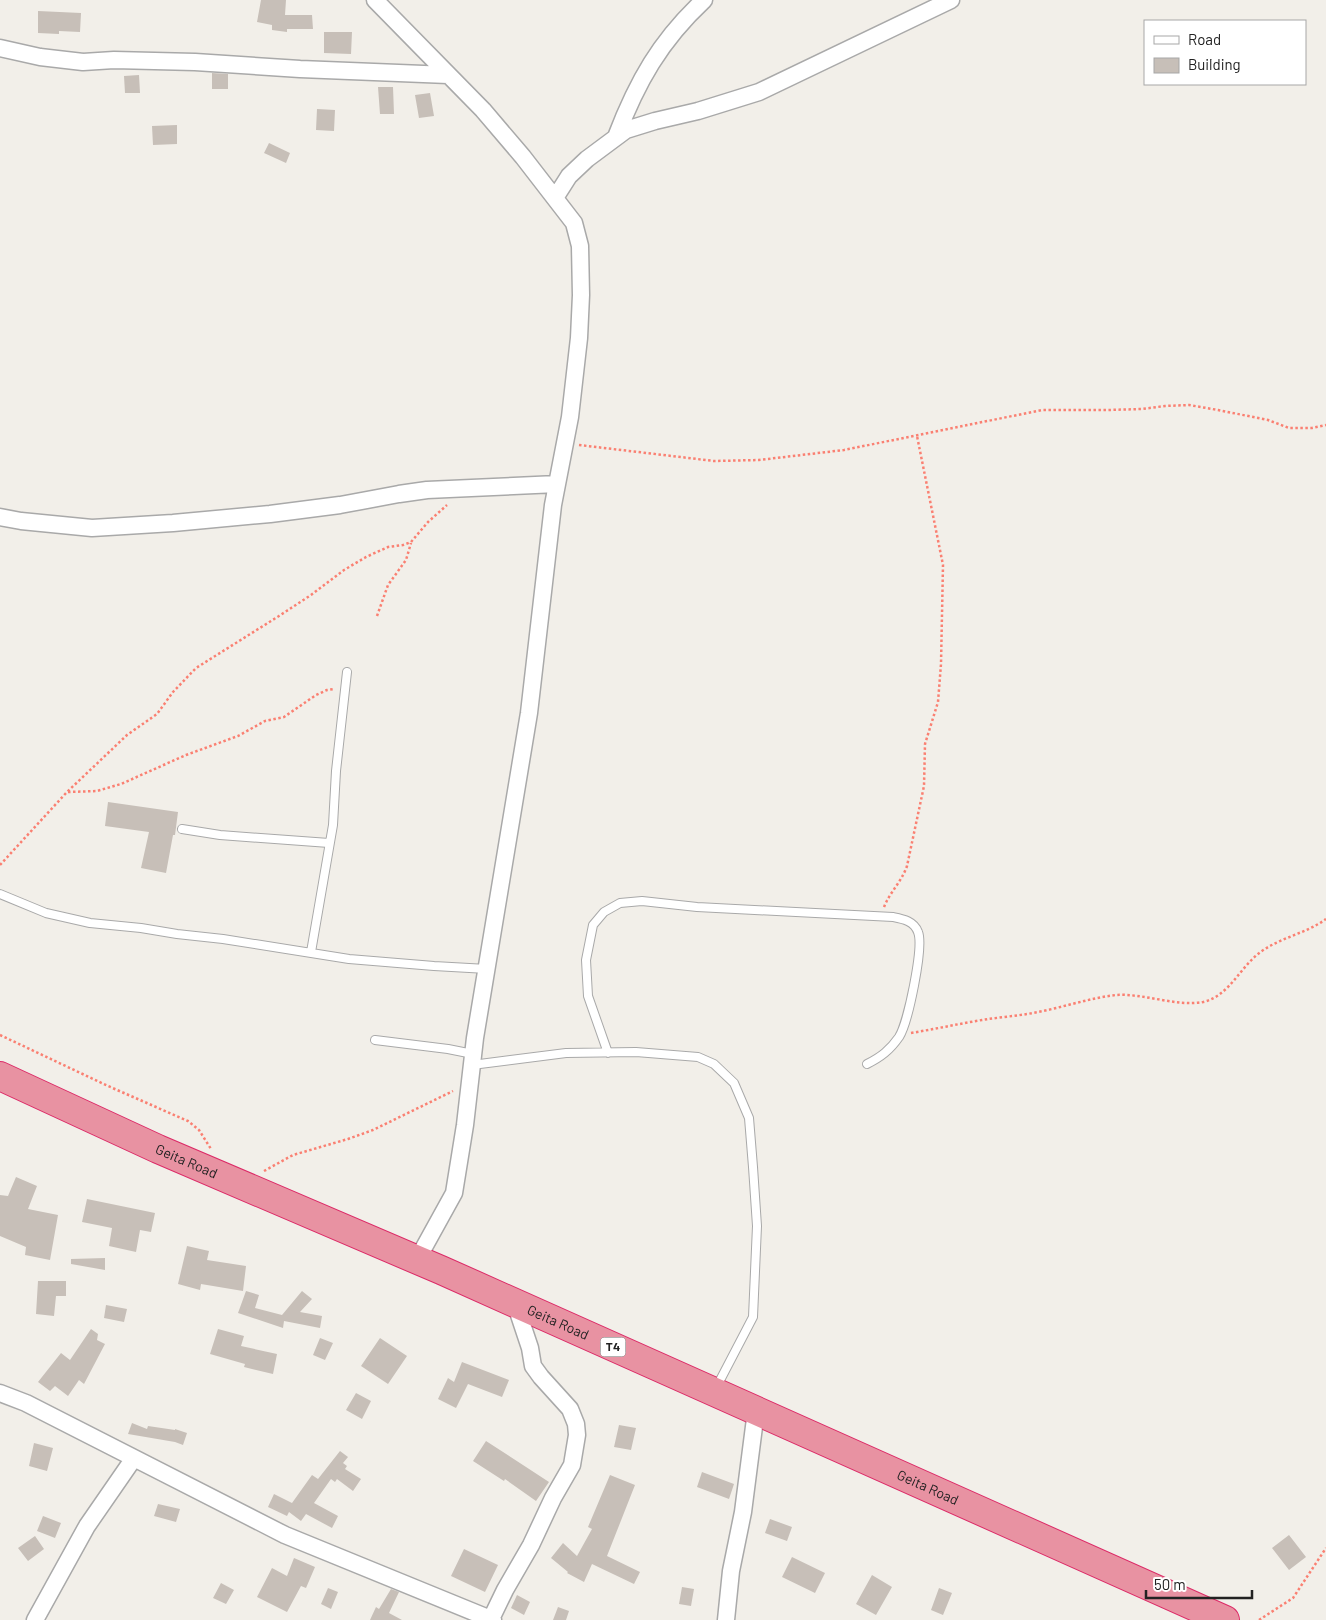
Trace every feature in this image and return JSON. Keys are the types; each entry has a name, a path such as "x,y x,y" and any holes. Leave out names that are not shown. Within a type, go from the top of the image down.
{"highway":[{"name":"Geita Road","path":"0,1076 158,1149 515,1303 1225,1620"}],"street":[{"path":"375,0 483,110 574,223 580,246 581,295 579,338 565,443 553,505 529,714 487,968 454,1193 417,1260"},
{"path":"616,138 629,102 654,58 688,15 704,0"},
{"path":"555,198 569,176 587,159 626,130 698,111 759,92 951,0"},
{"path":"0,48 40,57 83,62 114,60 195,62 310,70 448,75"},
{"path":"0,517 92,528 110,527 270,514 340,505 399,494 467,487 558,484"},
{"path":"0,1393 26,1403 285,1535 492,1620 505,1590 531,1545 553,1498 572,1465 577,1436 576,1424 570,1409 533,1366 530,1348 515,1303"},
{"path":"726,1620 731,1571 743,1512 756,1411"},
{"path":"35,1620 87,1526 134,1458"}],"lane":[{"path":"310,952 333,825 336,771 347,672"},
{"path":"182,829 220,835 329,843"},
{"path":"0,894 46,913 90,923 141,928 350,959 487,968"},
{"path":"608,1053 588,996 586,960 593,925 604,912 620,903 651,902 881,916 903,919 912,923 918,932 920,945 908,1010 900,1035 884,1056 867,1064"},
{"path":"376,1040 448,1049 473,1060 566,1053 636,1052 698,1057 714,1064 734,1083 749,1118 757,1226 753,1316 714,1392"}],"path":[{"path":"565,443 714,460 759,460 844,450 1042,410 1107,410 1189,405 1268,420 1289,428 1312,428 1326,425"},
{"path":"881,916 890,893 905,874 907,866 924,786 925,744 938,702 941,664 943,565 917,436"},
{"path":"377,616 388,585 406,560 411,542 428,522 467,487"},
{"path":"0,865 67,792 127,735 157,714 178,686 196,668 279,616 344,570 366,557 388,547 411,542"},
{"path":"67,792 97,791 121,784 186,755 238,736 265,721 284,717 302,703 327,690 345,688"},
{"path":"900,1035 983,1020 1036,1013 1118,995 1202,1002 1213,998 1227,989 1261,951 1285,938 1316,926 1326,919"},
{"path":"0,1035 188,1121 199,1130 211,1149"},
{"path":"260,1174 293,1155 373,1130 470,1082"},
{"path":"1259,1620 1293,1598 1326,1548"}],"building":[{"path":"261,0 286,0 285,15 312,15 313,29 287,29 287,32 272,30 272,25 257,22"},
{"path":"38,11 81,13 80,32 38,33"},
{"path":"324,32 352,32 351,54 324,53"},
{"path":"212,73 228,74 228,89 212,89"},
{"path":"139,75 140,93 125,93 124,76"},
{"path":"378,87 393,87 394,114 380,114"},
{"path":"430,93 434,116 419,118 415,95"},
{"path":"317,109 335,110 334,131 316,130"},
{"path":"177,125 177,144 153,145 152,126"},
{"path":"269,143 290,153 286,163 264,153"},
{"path":"108,802 178,812 166,873 141,868 149,832 105,826"},
{"path":"16,1177 37,1186 28,1209 58,1215 50,1260 25,1255 26,1247 0,1236 0,1195 8,1196"},
{"path":"87,1199 155,1213 151,1232 140,1230 136,1252 109,1246 112,1228 82,1222"},
{"path":"187,1246 209,1251 207,1260 246,1266 243,1291 201,1284 200,1290 178,1284"},
{"path":"105,1258 105,1270 71,1264 71,1259"},
{"path":"38,1281 66,1281 66,1296 56,1296 54,1316 36,1314"},
{"path":"246,1291 259,1295 255,1308 282,1315 302,1291 312,1299 300,1312 322,1316 320,1328 284,1321 283,1328 238,1313"},
{"path":"106,1305 127,1309 124,1322 104,1318"},
{"path":"91,1329 98,1334 97,1340 105,1344 84,1384 79,1380 68,1396 55,1386 50,1391 38,1382 61,1353 70,1360"},
{"path":"218,1329 244,1336 241,1346 277,1354 273,1374 244,1367 245,1364 210,1354"},
{"path":"320,1338 333,1343 325,1360 313,1355"},
{"path":"380,1338 407,1356 388,1384 361,1366"},
{"path":"462,1362 509,1380 502,1397 468,1384 456,1408 438,1399 448,1378 454,1382"},
{"path":"356,1393 371,1401 362,1419 346,1410"},
{"path":"132,1423 147,1429 148,1426 175,1429 187,1433 183,1445 128,1434"},
{"path":"619,1425 636,1428 631,1450 614,1447"},
{"path":"486,1441 549,1482 536,1501 505,1479 504,1481 473,1461"},
{"path":"34,1443 53,1448 47,1471 29,1466"},
{"path":"340,1451 348,1457 343,1463 347,1466 345,1469 361,1479 353,1491 337,1479 335,1482 331,1479 314,1503 338,1516 332,1528 306,1514 301,1521 289,1512 287,1516 268,1507 274,1494 292,1503 312,1475 318,1479"},
{"path":"702,1472 734,1484 729,1499 697,1487"},
{"path":"610,1475 635,1485 607,1556 640,1572 634,1584 592,1564 584,1582 567,1573 551,1558 563,1543 577,1556 592,1529 588,1527"},
{"path":"158,1504 180,1509 176,1522 154,1516"},
{"path":"43,1516 61,1523 55,1538 37,1531"},
{"path":"770,1519 792,1527 787,1541 765,1533"},
{"path":"1289,1535 1306,1557 1289,1570 1272,1548"},
{"path":"35,1536 44,1549 28,1561 18,1548"},
{"path":"464,1549 498,1565 485,1592 451,1576"},
{"path":"792,1557 825,1573 815,1593 782,1577"},
{"path":"294,1558 315,1567 306,1588 301,1586 287,1612 257,1597 272,1568 287,1576"},
{"path":"872,1575 892,1587 876,1615 856,1604"},
{"path":"221,1583 234,1590 226,1604 213,1598"},
{"path":"682,1587 694,1589 691,1606 679,1604"},
{"path":"328,1588 338,1592 331,1609 321,1604"},
{"path":"939,1588 952,1593 943,1615 931,1610"},
{"path":"391,1589 399,1592 389,1613 402,1620 370,1620 376,1607 379,1609"},
{"path":"517,1595 530,1602 524,1615 511,1608"},
{"path":"558,1607 569,1611 566,1620 553,1620"}]}
